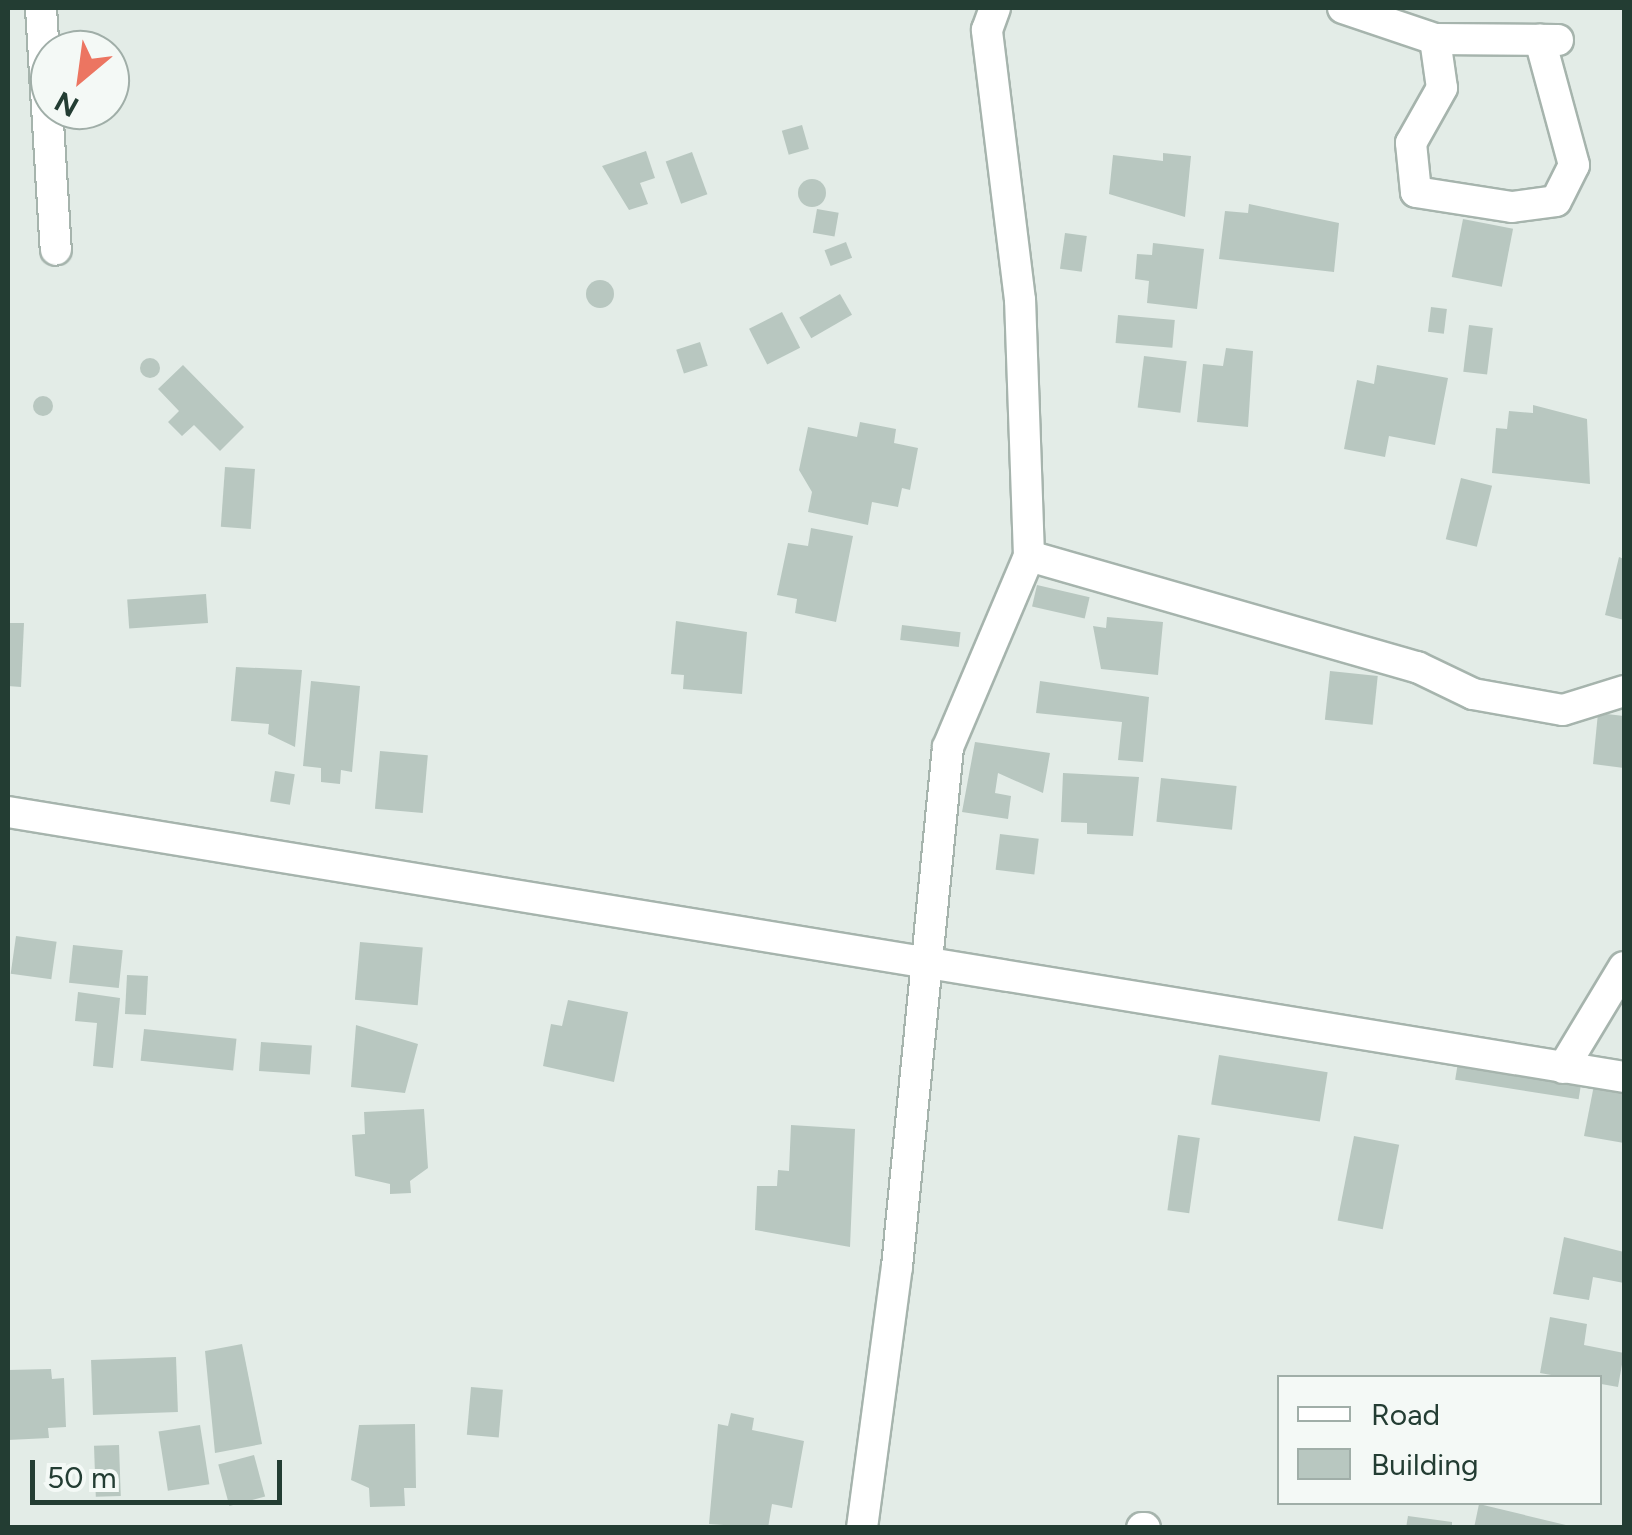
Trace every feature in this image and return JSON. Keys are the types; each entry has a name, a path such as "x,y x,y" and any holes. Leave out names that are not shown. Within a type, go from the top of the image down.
{"street":[{"path":"41,8 56,250"},
{"path":"862,1528 898,1267 921,962 948,747 1029,556 1024,358 987,30 995,8"},
{"path":"1343,8 1435,38 1550,40 1574,166 1556,202 1512,207 1416,192 1411,144 1442,88 1435,38"},
{"path":"1029,556 1417,667 1472,694 1562,710 1624,691"},
{"path":"8,812 1624,1077"},
{"path":"1564,1068 1624,966"}],"building":[{"path":"802,125 809,149 789,155 782,131"},
{"path":"646,151 655,178 640,183 648,204 629,210 602,166"},
{"path":"692,152 707,194 681,204 666,162"},
{"path":"1163,153 1191,156 1185,217 1109,194 1113,155 1163,161"},
{"path":"812,179 822,183 826,193 822,203 812,207 802,203 798,193 802,183"},
{"path":"1249,204 1339,223 1334,272 1219,259 1225,211 1248,213"},
{"path":"817,209 839,213 834,236 813,233"},
{"path":"1463,219 1513,229 1502,287 1452,277"},
{"path":"1065,233 1087,236 1082,272 1060,269"},
{"path":"846,242 852,258 831,266 825,250"},
{"path":"1153,243 1204,249 1197,309 1147,303 1149,281 1135,279 1137,254 1152,255"},
{"path":"600,280 610,284 614,294 610,304 600,308 590,304 586,294 590,284"},
{"path":"840,294 852,315 811,338 799,318"},
{"path":"1431,307 1447,309 1444,334 1428,332"},
{"path":"782,312 800,348 767,364 749,329"},
{"path":"1118,315 1175,320 1172,348 1116,343"},
{"path":"1469,325 1493,328 1487,375 1463,372"},
{"path":"700,342 708,366 684,374 676,350"},
{"path":"1226,348 1253,351 1248,427 1197,422 1203,364 1223,366"},
{"path":"1144,356 1187,361 1180,413 1138,408"},
{"path":"146,358 154,358 160,368 154,378 146,378 140,372 140,364"},
{"path":"183,365 244,427 220,451 194,425 182,436 168,422 179,411 158,389"},
{"path":"1377,365 1448,378 1435,445 1389,436 1385,457 1344,449 1357,380 1374,384"},
{"path":"43,396 53,406 43,416 33,406"},
{"path":"1533,405 1587,419 1590,484 1492,473 1496,428 1507,429 1509,411 1533,413"},
{"path":"860,422 896,429 894,443 918,448 910,490 902,488 898,507 872,502 868,525 808,512 812,492 799,470 808,427 857,437"},
{"path":"225,467 255,469 251,529 221,527"},
{"path":"1461,478 1492,486 1477,547 1446,539"},
{"path":"811,528 853,536 836,622 795,613 797,599 777,595 788,543 808,546"},
{"path":"1619,557 1624,559 1624,620 1605,615"},
{"path":"1037,585 1090,597 1085,619 1032,606"},
{"path":"206,594 208,623 129,628 127,600"},
{"path":"1107,617 1163,622 1158,675 1101,669 1093,626 1106,628"},
{"path":"676,621 747,632 742,694 683,689 684,675 671,674"},
{"path":"8,623 24,623 21,687 8,686"},
{"path":"902,625 961,632 959,647 900,640"},
{"path":"236,667 302,670 295,747 268,734 269,724 231,721"},
{"path":"1330,671 1378,676 1373,725 1325,720"},
{"path":"311,681 360,686 352,772 341,770 340,784 321,782 321,768 303,766"},
{"path":"1040,681 1149,697 1143,762 1118,760 1122,722 1036,713"},
{"path":"1598,713 1624,716 1624,768 1593,764"},
{"path":"975,742 1050,753 1043,793 998,773 995,793 1011,796 1008,819 962,812"},
{"path":"380,751 428,755 423,813 375,809"},
{"path":"275,771 295,774 290,805 270,802"},
{"path":"1063,773 1139,777 1133,836 1087,834 1087,823 1061,822"},
{"path":"1161,778 1237,786 1232,830 1156,822"},
{"path":"1000,834 1039,839 1034,874 996,870"},
{"path":"16,936 57,942 51,979 11,974"},
{"path":"360,942 423,947 418,1005 355,1000"},
{"path":"73,945 123,950 119,988 69,983"},
{"path":"127,975 148,976 146,1015 125,1014"},
{"path":"78,992 120,998 113,1068 93,1066 97,1023 75,1021"},
{"path":"568,1000 628,1012 614,1082 543,1066 551,1024 562,1026"},
{"path":"356,1025 418,1044 405,1093 351,1087"},
{"path":"144,1029 236,1039 233,1071 141,1061"},
{"path":"261,1042 312,1046 310,1074 259,1071"},
{"path":"1219,1055 1328,1072 1320,1122 1211,1104"},
{"path":"1458,1062 1581,1082 1579,1099 1455,1080"},
{"path":"1595,1080 1624,1086 1624,1143 1584,1136"},
{"path":"424,1109 428,1168 410,1181 411,1193 390,1194 390,1184 355,1176 352,1135 365,1134 364,1112"},
{"path":"791,1125 855,1129 850,1247 755,1230 757,1186 777,1186 778,1170 789,1171"},
{"path":"1178,1135 1200,1138 1189,1213 1167,1210"},
{"path":"1354,1136 1399,1145 1383,1229 1338,1220"},
{"path":"1564,1237 1624,1252 1624,1283 1593,1277 1589,1300 1553,1294"},
{"path":"1550,1317 1587,1324 1584,1345 1624,1353 1618,1387 1602,1384 1602,1375 1540,1373"},
{"path":"242,1344 262,1444 215,1453 205,1351"},
{"path":"176,1357 178,1412 93,1415 91,1360"},
{"path":"51,1369 52,1379 64,1378 66,1427 48,1428 49,1438 8,1440 8,1370"},
{"path":"471,1387 503,1390 499,1438 467,1435"},
{"path":"731,1413 754,1418 752,1430 804,1441 792,1508 772,1504 768,1528 709,1524 718,1424 728,1426"},
{"path":"415,1424 416,1488 404,1488 405,1506 370,1507 369,1488 351,1480 359,1425"},
{"path":"200,1425 209,1484 168,1491 159,1432"},
{"path":"119,1445 121,1496 96,1497 94,1446"},
{"path":"254,1455 265,1497 229,1506 218,1465"},
{"path":"1479,1505 1570,1526 1570,1528 1474,1528"},
{"path":"1408,1516 1452,1522 1452,1528 1406,1528"}]}
